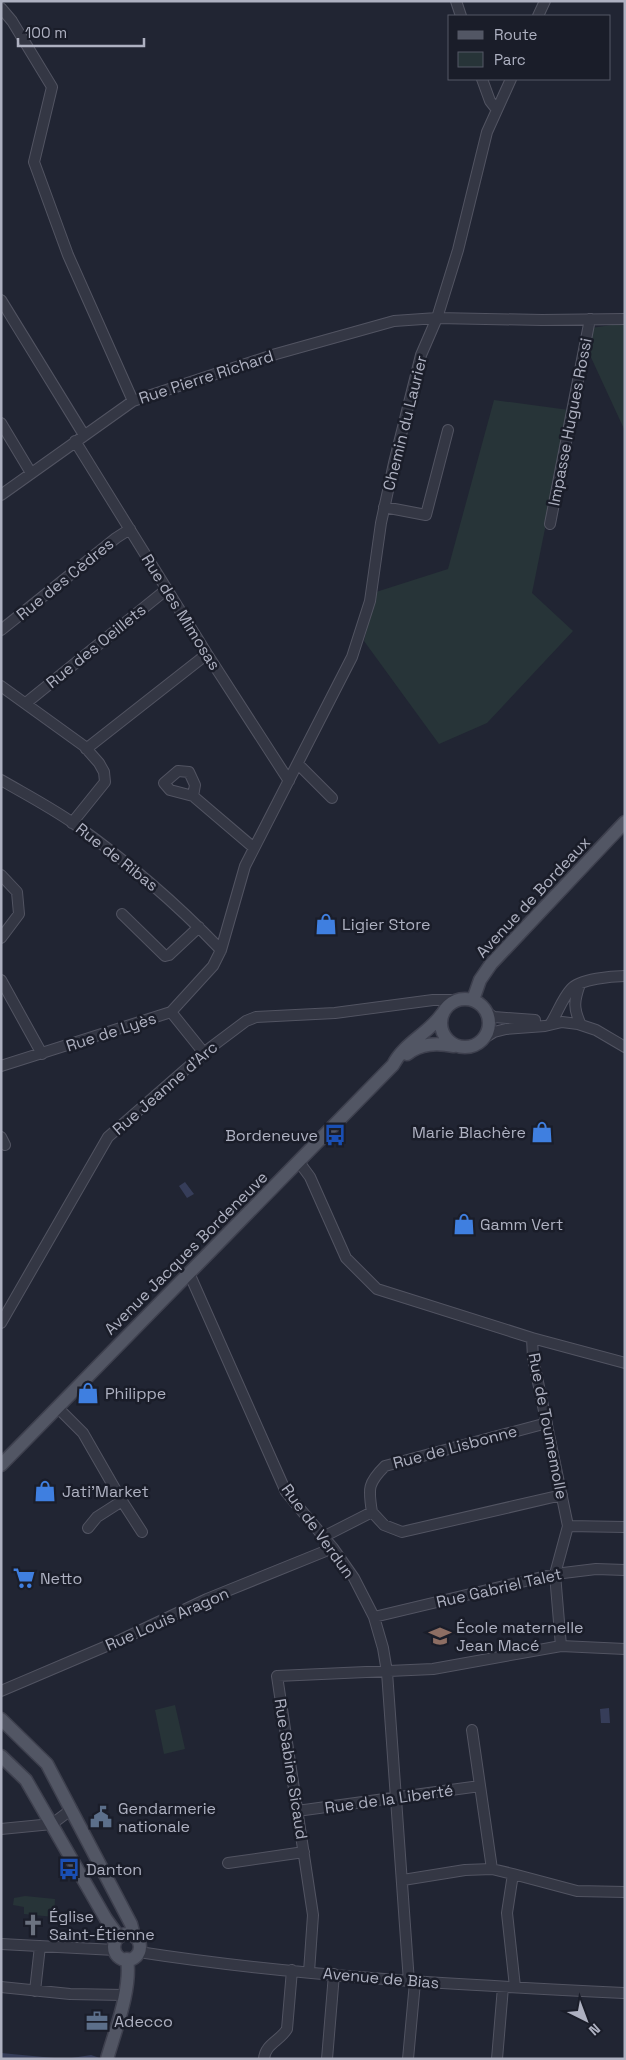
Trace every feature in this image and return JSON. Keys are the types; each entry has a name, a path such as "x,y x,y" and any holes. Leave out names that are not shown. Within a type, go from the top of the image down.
{"main road":[{"name":"Avenue de Bordeaux","path":"473,1000 480,980 491,964 625,822"},
{"path":"458,1000 473,1000 483,1007 486,1012 489,1023 484,1038 470,1047 457,1046 446,1039 442,1033 442,1014 451,1004 458,1000"},
{"name":"Avenue Jacques Bordeneuve","path":"393,1065 397,1057 416,1039 434,1026 442,1014"},
{"name":"Avenue Jacques Bordeneuve","path":"1,1465 393,1065 408,1053 425,1045 443,1044 457,1046"},
{"path":"1,1719 47,1764 131,1924 134,1936 139,1941 139,1952 134,1957 127,1959 120,1957 115,1950 115,1943 119,1937 126,1934 134,1936"},
{"path":"1,1756 26,1780 106,1919 119,1937"},
{"path":"107,2059 124,1995 128,1966 127,1959"}],"street":[{"path":"456,1 461,15"},
{"path":"538,15 545,1"},
{"path":"1,8 12,22 52,87 34,162 68,255 133,401"},
{"path":"482,80 490,101 497,110"},
{"name":"Chemin du Laurier","path":"171,1012 213,966 221,950 245,866 352,657 370,601 384,507 421,355 437,318 458,250 487,132 511,80"},
{"path":"1,300 84,435"},
{"name":"Rue Pierre Richard","path":"1,495 133,401 276,354 394,321 437,318 625,318"},
{"name":"Impasse Hugues Rossi","path":"550,524 590,319"},
{"path":"1,423 31,473"},
{"path":"384,507 425,520 448,430"},
{"name":"Rue des Mimosas","path":"75,441 207,654 289,781"},
{"name":"Rue des Cèdres","path":"1,630 108,544 130,529"},
{"name":"Rue des Oeillets","path":"26,703 167,589"},
{"path":"86,749 207,654"},
{"path":"1,686 86,749 99,762 104,772 105,782 72,823"},
{"path":"298,764 332,798"},
{"name":"Rue de Ribas","path":"1,780 72,823 159,889 221,950"},
{"path":"193,796 254,848"},
{"path":"1,876 17,892 19,914 1,938"},
{"path":"122,914 164,956 169,955 199,927"},
{"path":"551,1023 570,990 575,985 607,977 625,976"},
{"path":"1,980 42,1054"},
{"path":"580,984 575,997 575,1005 581,1025"},
{"name":"Rue Jeanne d'Arc","path":"1,1323 108,1137 204,1053 246,1021 256,1016 336,1013 428,1001 458,1000"},
{"path":"428,1001 442,1014"},
{"name":"Rue de Lyès","path":"1,1066 171,1012 204,1053"},
{"path":"486,1012 494,1017 551,1023"},
{"path":"484,1038 494,1032 562,1022 596,1030 625,1048"},
{"name":"Rue de Toumemolle","path":"299,1162 310,1177 346,1258 377,1288 532,1338 533,1358 568,1526 555,1574 562,1646"},
{"name":"Rue de Verdun","path":"189,1273 286,1492 354,1578 374,1617 383,1648 387,1672 412,1982 408,2059"},
{"path":"532,1338 625,1363"},
{"path":"57,1407 83,1433 142,1532"},
{"name":"Rue de Lisbonne","path":"372,1512 369,1495 372,1479 385,1466 547,1423"},
{"path":"323,1537 372,1512 384,1525 402,1532 562,1495"},
{"path":"88,1528 97,1517 122,1500"},
{"path":"568,1526 625,1527"},
{"name":"Rue Louis Aragon","path":"1,1691 116,1642 207,1599 332,1548"},
{"name":"Rue Gabriel Talet","path":"374,1617 555,1574 596,1568 625,1570"},
{"path":"387,1672 433,1669 562,1646 625,1649"},
{"name":"Rue Sabine Sicaud","path":"309,1972 313,1914 277,1676 387,1672"},
{"path":"472,1730 492,1869"},
{"name":"Rue de la Liberté","path":"298,1811 397,1799 480,1786"},
{"path":"1,1828 52,1824 72,1810"},
{"path":"228,1863 304,1852"},
{"path":"403,1880 464,1870 492,1869 577,1891 625,1892"},
{"path":"513,1874 507,1913 515,1987"},
{"path":"1,1944 115,1950"},
{"path":"35,1991 40,1946"},
{"name":"Avenue de Bias","path":"139,1952 412,1982 625,1992"},
{"path":"264,2059 268,2048 285,2034 287,2029 292,1970"},
{"path":"327,2059 334,1974"},
{"path":"497,2059 503,1986"},
{"path":"1,1987 70,1994 124,1995"}],"green space":[{"path":"625,323 625,431 589,353 591,328"},
{"path":"494,400 569,410 532,593 573,631 487,723 439,744 364,641 376,592 448,569"},
{"path":"175,1705 185,1749 164,1754 155,1710"},
{"path":"25,1896 55,1899 54,1917 24,1914 24,1907 13,1905 14,1898"}],"water":[{"path":"185,1182 194,1194 187,1198 179,1186"},
{"path":"609,1708 610,1723 601,1723 600,1709"},
{"path":"1,2053 65,2059 1,2059"},
{"path":"91,2055 103,2059 65,2059"}],"place":[{"name":"Ligier Store","path":"326,924"},
{"name":"Marie Blachère","path":"542,1132"},
{"name":"Bordeneuve","path":"335,1135"},
{"name":"Gamm Vert","path":"464,1224"},
{"name":"Philippe","path":"88,1393"},
{"name":"Jati'Market","path":"45,1491"},
{"name":"Netto","path":"24,1578"},
{"name":"École maternelle Jean Macé","path":"440,1636"},
{"name":"Gendarmerie nationale","path":"101,1817"},
{"name":"Danton","path":"69,1869"},
{"name":"Église Saint-Étienne","path":"33,1925"},
{"name":"Adecco","path":"97,2021"}]}
